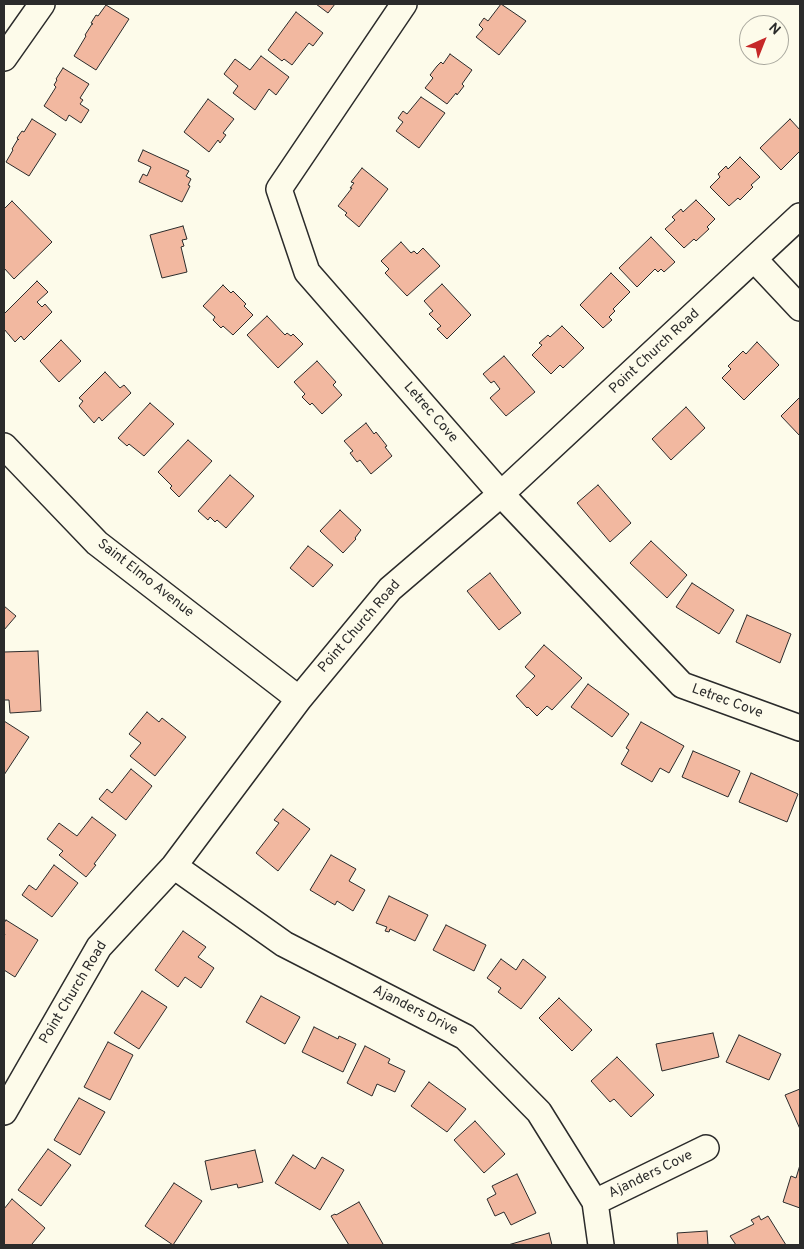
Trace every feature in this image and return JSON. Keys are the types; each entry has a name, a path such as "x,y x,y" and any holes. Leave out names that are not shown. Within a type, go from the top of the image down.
{"street":[{"path":"4,58 42,4"},
{"name":"Letrec Cove","path":"404,4 279,189 307,272 501,494 682,685 800,728"},
{"name":"Point Church Road","path":"4,1112 99,947 174,866 299,699 390,588 501,494 800,216"},
{"path":"754,260 800,308"},
{"name":"Saint Elmo Avenue","path":"4,446 97,543 299,699"},
{"name":"Ajanders Drive","path":"174,866 284,944 465,1036 539,1112 595,1202 601,1245"},
{"name":"Ajanders Cove","path":"595,1202 706,1148"}],"building":[{"path":"316,4 335,4 328,13"},
{"path":"501,4 526,21 499,55 476,37 483,29 479,25 484,18 488,21"},
{"path":"106,5 129,19 96,70 74,56 93,24 91,23 96,15 98,16"},
{"path":"296,12 323,33 313,46 309,43 292,65 284,59 282,61 268,50"},
{"path":"450,54 472,70 462,84 464,86 447,104 425,88 433,78 430,75 441,62 443,64"},
{"path":"261,56 289,77 276,95 269,89 255,110 233,93 238,86 224,74 235,59 250,70"},
{"path":"63,68 89,84 80,98 83,100 80,104 89,110 81,123 69,115 66,121 44,106 56,87 54,85 56,79"},
{"path":"421,97 445,113 419,148 396,131 403,122 398,118 403,111 407,114"},
{"path":"208,99 234,119 223,133 226,135 220,143 218,140 209,152 184,132"},
{"path":"32,119 56,134 29,176 6,162 18,139"},
{"path":"790,119 800,130 800,151 781,170 760,148"},
{"path":"143,150 189,171 186,176 191,179 188,185 190,186 182,202 139,182 143,174 147,176 151,167 138,161"},
{"path":"740,157 760,177 751,185 753,187 740,200 738,198 729,206 710,187 720,177 718,174 726,166 728,169"},
{"path":"362,168 388,189 359,227 338,206 352,188 350,188 354,183 351,182"},
{"path":"696,200 715,219 707,227 709,229 696,241 694,239 684,248 665,229 675,220 672,217 681,209 683,212"},
{"path":"12,201 52,242 14,279 4,268 4,209"},
{"path":"183,226 187,239 182,240 184,246 181,247 187,272 162,278 150,235"},
{"path":"651,237 675,262 664,272 661,269 658,272 655,269 637,287 619,268"},
{"path":"401,242 411,253 414,251 417,254 423,248 440,266 407,296 385,273 389,269 381,261"},
{"path":"611,273 630,292 613,309 615,311 609,317 612,320 603,328 580,305"},
{"path":"37,281 48,292 37,302 42,307 45,304 52,312 24,340 21,336 15,342 4,329 4,314"},
{"path":"442,284 471,315 447,339 437,329 441,326 429,314 433,311 424,301"},
{"path":"223,285 231,293 233,291 246,304 244,306 253,315 233,335 223,326 221,328 213,320 215,317 203,306"},
{"path":"267,316 285,335 287,333 291,336 293,334 303,344 278,368 247,335"},
{"path":"562,326 584,348 563,368 560,365 551,374 532,355 542,345 539,343 548,335 550,337"},
{"path":"61,340 81,361 59,382 40,361"},
{"path":"757,342 779,365 744,400 722,378 731,369 728,366 743,351 746,354"},
{"path":"504,356 535,392 506,416 490,398 500,389 494,381 491,383 483,374"},
{"path":"317,361 336,382 333,385 342,395 322,414 312,403 310,405 302,397 305,394 294,382"},
{"path":"105,372 120,388 124,385 131,393 102,421 99,417 94,423 79,406 83,401 79,398"},
{"path":"800,397 800,436 781,416"},
{"path":"150,403 174,424 144,456 118,438"},
{"path":"686,407 705,428 671,460 652,439"},
{"path":"366,423 374,434 376,432 392,456 371,474 360,460 357,462 350,453 353,451 344,441"},
{"path":"188,440 212,461 179,497 170,488 172,486 158,472"},
{"path":"230,475 254,496 226,528 217,520 215,522 210,517 208,520 198,511"},
{"path":"598,485 631,523 610,542 577,503"},
{"path":"340,510 361,530 356,539 343,553 320,531"},
{"path":"651,541 687,575 667,598 630,563"},
{"path":"308,546 333,565 313,587 290,568"},
{"path":"490,573 521,613 499,630 467,591"},
{"path":"692,583 734,610 719,634 676,607"},
{"path":"4,606 16,616 4,630"},
{"path":"747,615 791,634 780,663 736,642"},
{"path":"544,645 582,678 552,710 547,706 537,716 516,696 535,676 525,667"},
{"path":"38,651 41,711 10,713 9,700 4,700 4,652"},
{"path":"588,684 629,714 612,737 571,707"},
{"path":"147,712 159,722 162,718 186,737 155,776 130,756 141,743 129,734"},
{"path":"4,721 29,737 4,775"},
{"path":"641,722 684,746 669,773 660,768 652,782 621,764 629,750 626,748"},
{"path":"693,751 740,771 728,797 682,777"},
{"path":"131,769 152,786 126,820 99,799 107,789 112,793"},
{"path":"751,773 798,794 787,822 739,802"},
{"path":"283,809 310,829 278,871 256,853 279,823 274,820"},
{"path":"92,817 116,835 86,877 59,855 63,851 47,839 59,823 77,836"},
{"path":"331,855 356,869 349,881 365,890 353,911 337,901 335,905 310,890"},
{"path":"54,865 78,883 52,917 22,895 29,885 36,890"},
{"path":"389,896 428,915 415,941 390,929 389,932 385,931 387,927 376,923"},
{"path":"6,920 38,940 15,977 4,970 4,923"},
{"path":"446,925 486,945 474,971 433,950"},
{"path":"183,931 206,947 198,957 214,968 201,988 185,977 178,987 155,970"},
{"path":"501,959 516,970 523,959 546,977 521,1009 498,992 501,988 487,978"},
{"path":"142,991 167,1007 139,1049 114,1033"},
{"path":"261,996 300,1017 285,1044 246,1022"},
{"path":"559,998 592,1030 572,1051 539,1018"},
{"path":"314,1027 338,1039 339,1036 356,1044 343,1072 302,1052"},
{"path":"713,1033 719,1057 662,1071 656,1044"},
{"path":"739,1035 781,1054 769,1080 726,1062"},
{"path":"108,1042 133,1055 110,1100 84,1087"},
{"path":"365,1046 390,1059 388,1063 405,1071 395,1092 377,1084 372,1096 347,1083"},
{"path":"617,1057 654,1095 631,1117 614,1099 610,1102 591,1081"},
{"path":"429,1082 466,1109 447,1132 411,1106"},
{"path":"800,1089 800,1129 785,1095"},
{"path":"79,1098 105,1112 80,1155 54,1140"},
{"path":"475,1121 505,1154 484,1173 454,1140"},
{"path":"48,1149 71,1165 41,1206 18,1190"},
{"path":"255,1150 263,1182 238,1188 237,1184 211,1190 205,1161"},
{"path":"293,1155 315,1169 322,1157 344,1170 320,1210 275,1183"},
{"path":"800,1165 800,1208 783,1202 791,1176 796,1178"},
{"path":"517,1174 536,1213 511,1225 504,1212 495,1216 487,1199 496,1194 492,1186"},
{"path":"174,1183 202,1201 173,1245 145,1226"},
{"path":"12,1199 45,1228 32,1245 4,1245 4,1209"},
{"path":"359,1202 383,1244 349,1245 331,1216"},
{"path":"759,1216 761,1220 768,1216 786,1245 736,1245 730,1236 754,1224 751,1220"},
{"path":"707,1231 708,1245 678,1245 677,1233"},
{"path":"549,1233 552,1245 508,1245"}]}
